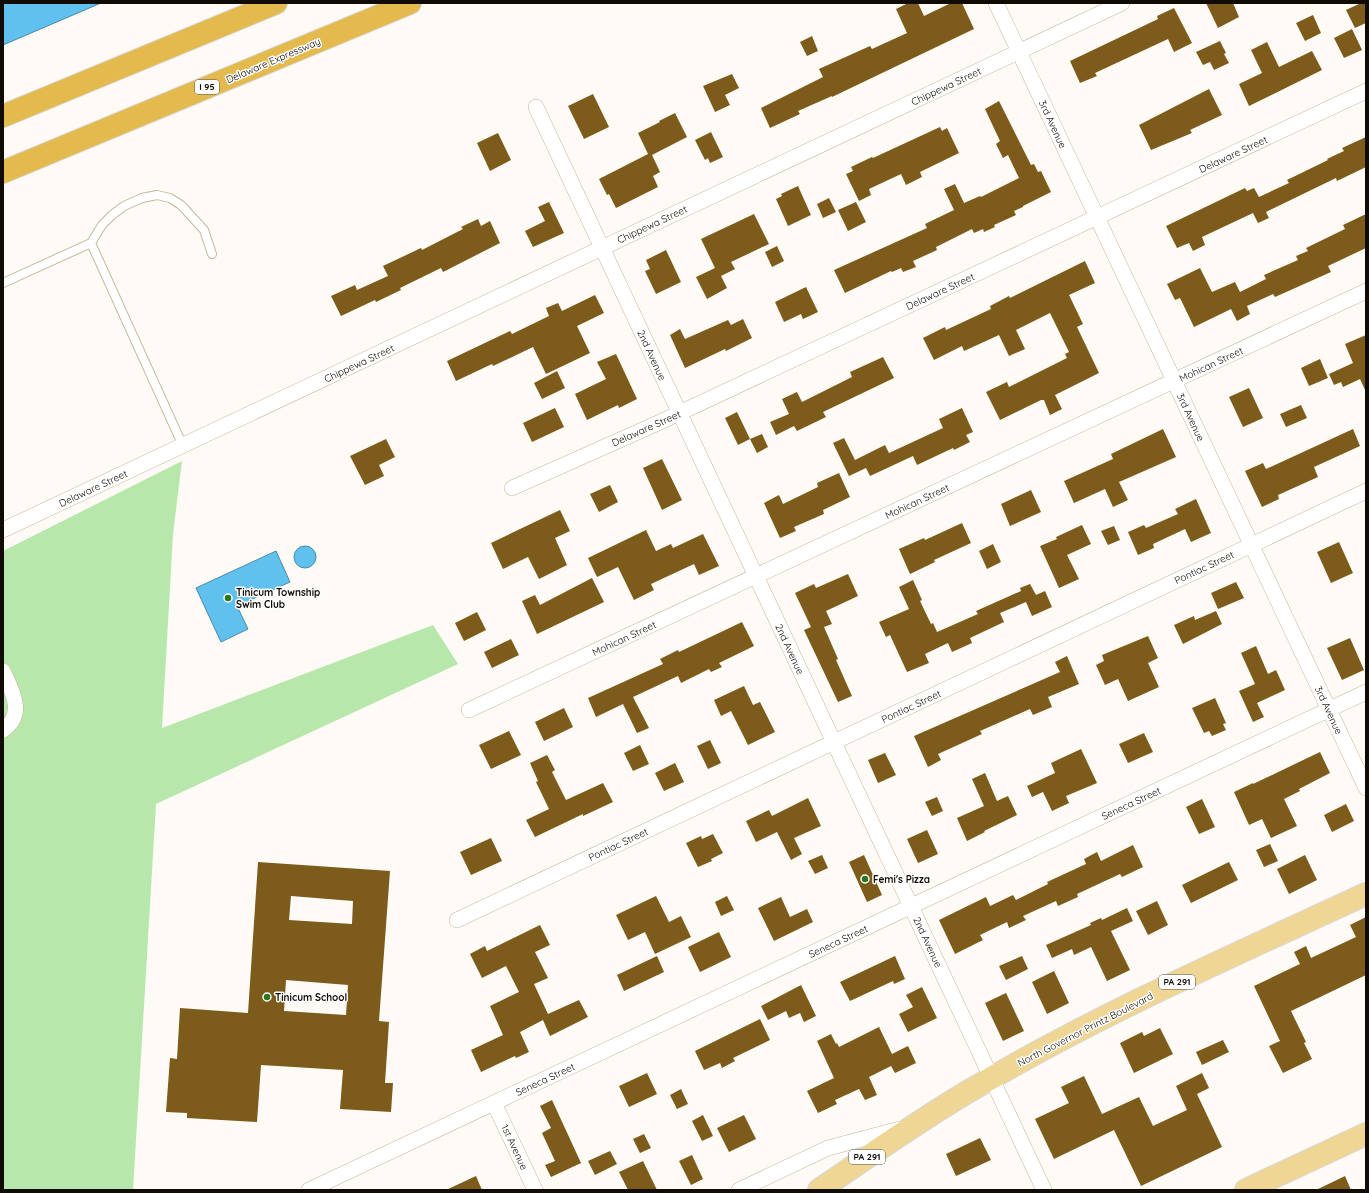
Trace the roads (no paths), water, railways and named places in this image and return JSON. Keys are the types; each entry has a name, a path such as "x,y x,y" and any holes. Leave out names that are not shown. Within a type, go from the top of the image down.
{"highway":[{"path":"3,116 276,3"},
{"name":"Delaware Expressway","path":"3,172 410,3"}],"main road":[{"name":"North Governor Printz Boulevard","path":"819,1190 915,1125 992,1078 1105,1017 1366,894"},
{"path":"1246,1190 1366,1134"}],"street":[{"name":"3rd Avenue","path":"996,3 1366,788"},
{"name":"Chippewa Street","path":"183,446 1122,3"},
{"name":"Delaware Street","path":"512,488 679,413 1366,91"},
{"name":"2nd Avenue","path":"536,107 1044,1190"},
{"name":"Mohican Street","path":"469,710 1366,291"},
{"name":"Delaware Street","path":"3,530 183,446"},
{"name":"Pontiac Street","path":"457,920 1366,491"},
{"path":"3,671 14,695 16,709 12,721 3,730"},
{"name":"Seneca Street","path":"309,1190 1366,692"},
{"name":"1st Avenue","path":"494,1103 535,1190"},
{"path":"739,1190 828,1148 915,1125"}],"lane":[{"path":"3,283 91,243 102,225 124,206 157,195 170,198 181,205 204,230 212,254"},
{"path":"91,243 183,446"}],"water":[{"path":"3,3 101,3 3,45"},
{"path":"305,546 313,549 316,557 313,565 305,568 297,565 294,557 297,549"},
{"name":"Tinicum Township Swim Club","path":"276,551 290,582 237,606 248,629 221,642 196,588"}],"place":[{"name":"Tinicum Township Swim Club","path":"228,598"},
{"name":"Femi's Pizza","path":"865,879"},
{"name":"Tinicum School","path":"267,997"}]}
